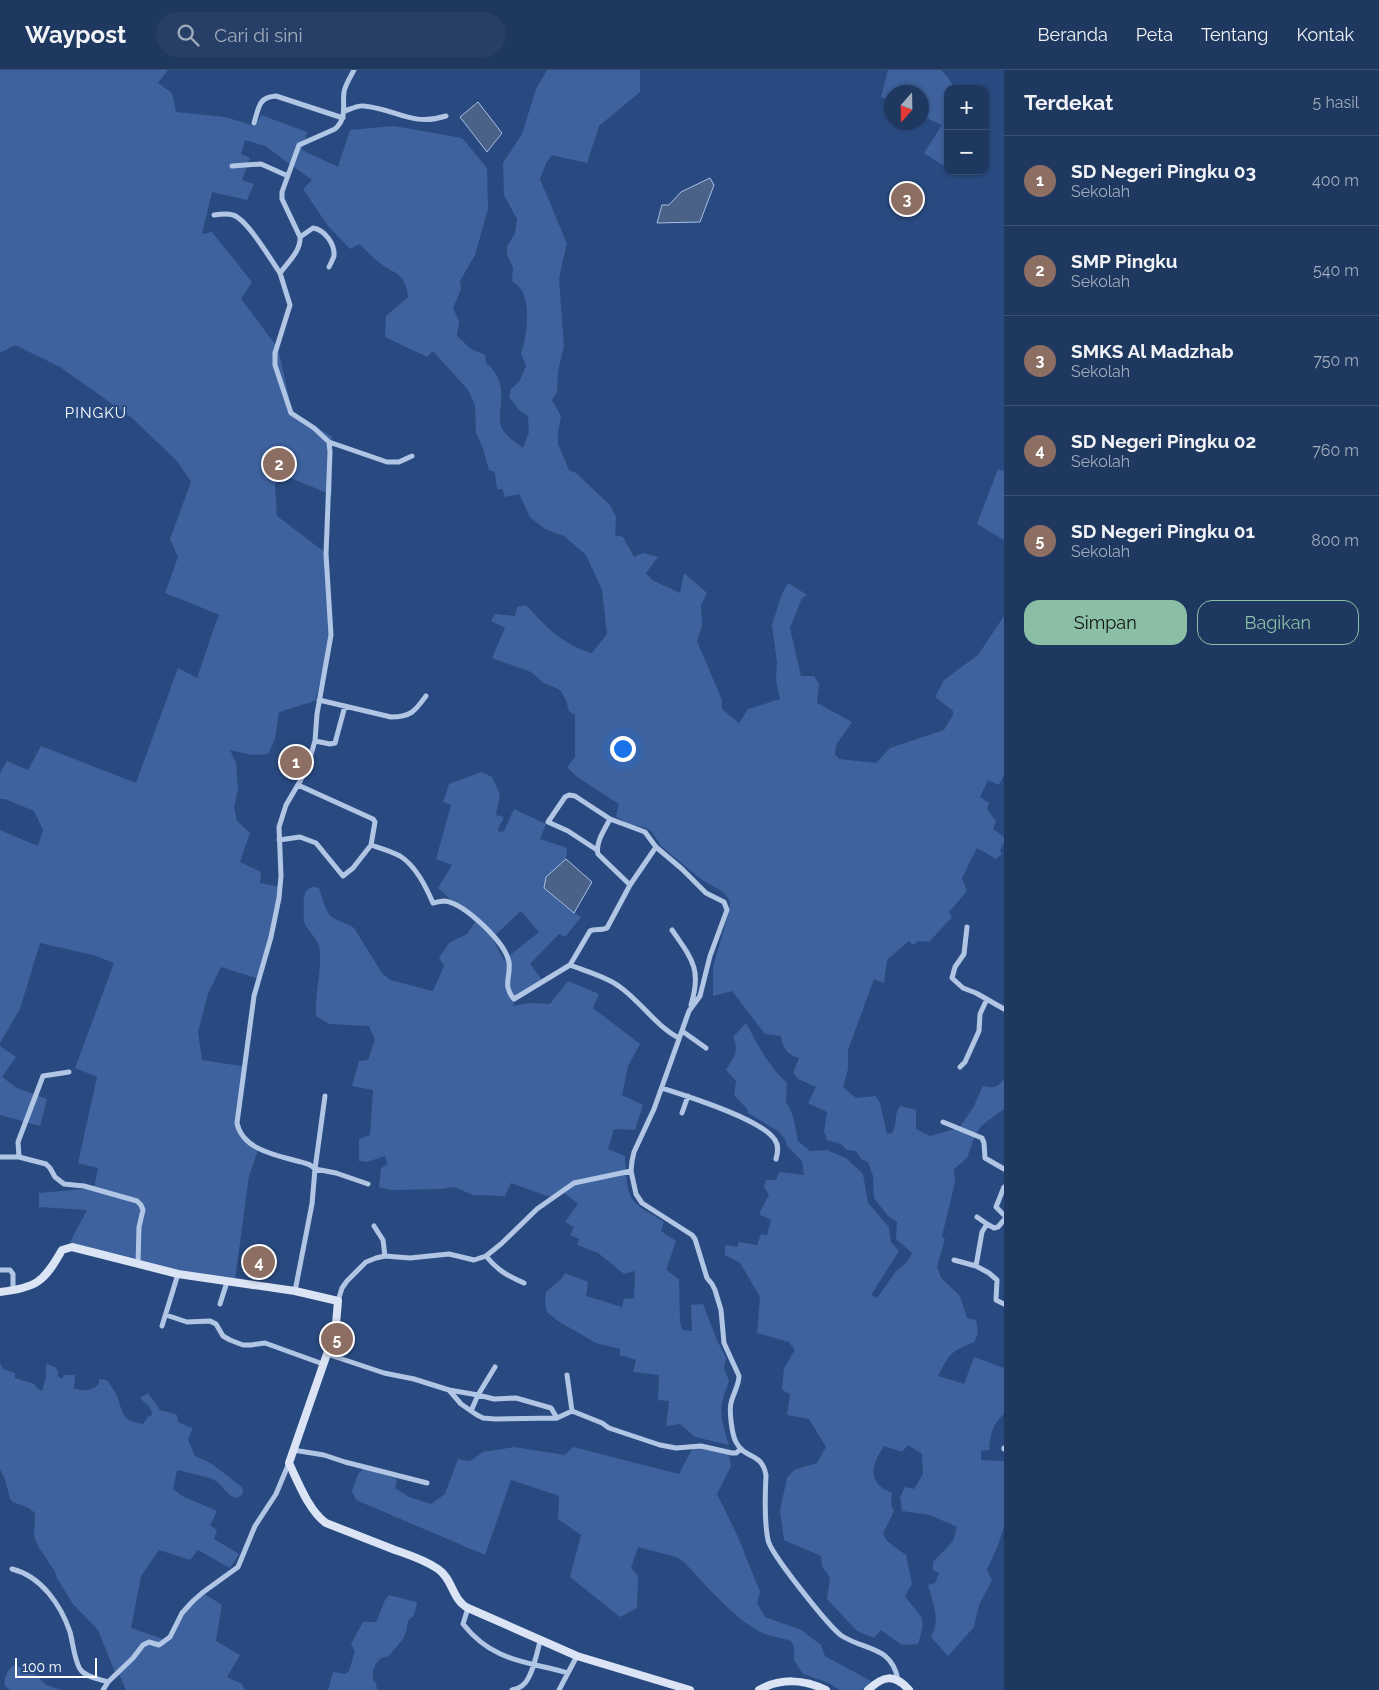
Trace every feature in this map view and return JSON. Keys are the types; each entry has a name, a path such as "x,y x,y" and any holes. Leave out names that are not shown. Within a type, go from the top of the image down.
{"street":[{"path":"280,273 298,250 300,244 300,237 282,199 299,145 336,129 340,125 345,111 344,90 354,70"},
{"path":"254,123 262,99 268,96 276,96 343,118"},
{"path":"345,111 364,106 420,121 434,120 446,116"},
{"path":"232,166 260,164 288,176"},
{"path":"214,215 227,214 237,216 249,228 280,273 290,305 274,353 274,366 291,413 314,428 329,442 387,462 399,462 412,456"},
{"path":"300,237 314,228 323,232 334,252 329,267"},
{"path":"329,442 329,520 326,554 331,635 319,700 315,741 306,772 286,805 280,820 281,876 279,898 254,996 237,1123 239,1132 249,1142 275,1155 310,1164 315,1169 336,1173 368,1184"},
{"path":"319,700 391,717 402,717 415,710 426,696"},
{"path":"315,741 335,743 345,706"},
{"path":"279,840 300,837 316,843 343,876 353,868 371,845 375,822 373,819 298,786"},
{"path":"630,885 598,854 597,850 568,831 548,822 565,797 569,795 575,796 610,819 645,832 656,847 706,893 719,898 727,907 710,956 700,996 689,1011"},
{"path":"597,850 610,819"},
{"path":"371,845 399,855 407,861 427,888 433,903 444,901 452,904 479,921 496,938 509,962 507,988 514,999 570,965 590,931 607,928 630,885 656,847"},
{"path":"968,927 964,954 955,967 952,978 964,988 1004,1009"},
{"path":"672,930 692,960 696,971 696,990 662,1088 634,1152 631,1171 636,1194 642,1203 692,1235 697,1244 701,1263 707,1278 715,1290 721,1310 724,1343 739,1376 731,1409 735,1441 741,1449 762,1462 764,1466 766,1475 768,1541 773,1552 801,1589 841,1635 886,1656 896,1669 898,1680"},
{"path":"570,965 618,985 664,1028 680,1038"},
{"path":"960,1067 965,1062 979,1032 980,1014 987,999"},
{"path":"682,1031 706,1048"},
{"path":"19,1157 18,1142 42,1076 69,1072"},
{"path":"662,1088 729,1112 766,1131 776,1141 778,1152 776,1159"},
{"path":"295,1291 312,1204 325,1096"},
{"path":"682,1113 688,1096"},
{"path":"943,1122 982,1138 985,1158 1004,1169"},
{"path":"0,1157 19,1157 46,1164 59,1181 64,1184 84,1186 137,1201 143,1210 139,1227 138,1265"},
{"path":"103,1690 108,1682 133,1658 143,1645 149,1642 159,1645 164,1643 170,1637 182,1613 193,1601 209,1587 238,1567 253,1532 276,1494 289,1463 327,1354 336,1324 338,1301 342,1288 356,1270 366,1262 386,1256 410,1258 449,1254 474,1260 486,1256 538,1208 574,1184 631,1171"},
{"path":"1004,1187 996,1207 1004,1215"},
{"path":"977,1217 994,1228 998,1227 1004,1220"},
{"path":"976,1266 982,1232 987,1224"},
{"path":"374,1226 383,1240 386,1256"},
{"path":"0,1292 21,1290 40,1280 50,1270 62,1250 72,1247 178,1274 295,1291 338,1301"},
{"path":"486,1256 495,1268 524,1283"},
{"path":"954,1260 976,1266 997,1280 996,1300 1004,1304"},
{"path":"0,1270 10,1270 13,1274 13,1291"},
{"path":"162,1326 178,1274"},
{"path":"220,1304 227,1282"},
{"path":"166,1315 187,1322 210,1321 216,1324 223,1336 243,1345 265,1342 323,1364"},
{"path":"327,1354 384,1373 414,1379 449,1390 494,1399 516,1398 530,1401 551,1408 557,1418"},
{"path":"471,1411 478,1395 495,1367"},
{"path":"567,1375 572,1411"},
{"path":"449,1390 452,1396 483,1418 557,1418 572,1411 602,1422 606,1427 660,1445 676,1448 700,1446 732,1453 736,1453 741,1449"},
{"path":"293,1450 324,1454 345,1462 427,1483"},
{"path":"289,1463 304,1495 320,1519 436,1568 450,1582 460,1604 577,1656 690,1690"},
{"path":"12,1569 22,1571 29,1576 57,1604 70,1632 79,1668 84,1673 108,1682"},
{"path":"468,1608 463,1624 490,1650 511,1659 568,1673"},
{"path":"512,1690 522,1686 527,1681 540,1641"},
{"path":"559,1690 577,1656"},
{"path":"868,1690 885,1678 898,1680 909,1690"},
{"path":"759,1690 772,1684 798,1681 826,1690"}],"shaded area":[{"path":"0,70 168,70 158,83 172,93 176,112 225,117 255,126 261,115 307,132 302,150 338,167 350,130 394,126 462,138 487,168 488,209 475,255 460,281 461,289 453,308 459,321 457,336 471,349 485,355 486,363 500,382 501,426 509,437 523,448 529,432 528,416 519,410 509,397 511,389 519,382 526,366 521,353 525,339 527,314 522,291 512,281 513,268 507,254 507,246 515,234 517,219 504,195 503,163 522,134 536,89 547,70 640,70 640,92 599,126 587,163 552,155 546,163 540,179 567,244 559,280 564,346 558,371 557,392 552,400 561,416 558,444 569,470 576,473 610,505 616,517 615,535 623,537 634,557 643,553 658,557 646,573 652,580 680,593 684,573 707,593 701,605 702,625 697,641 722,700 722,709 739,723 748,709 780,699 776,680 777,663 772,625 781,596 788,583 807,595 802,598 790,628 801,676 814,676 819,684 817,703 852,722 836,745 835,754 839,759 876,763 890,748 944,730 953,715 953,711 935,697 944,680 978,655 1004,616 1004,775 999,785 988,780 980,797 989,803 987,809 996,821 993,829 1004,837 1004,843 1000,850 1002,854 996,859 977,848 962,878 967,891 949,912 952,917 929,942 918,941 913,945 909,941 887,960 884,983 874,979 848,1050 848,1069 843,1087 856,1098 876,1096 880,1103 887,1134 892,1133 894,1130 900,1106 916,1110 916,1129 930,1136 959,1128 973,1108 983,1086 995,1087 1004,1079 1004,1109 982,1125 975,1135 967,1158 954,1169 955,1182 942,1236 945,1239 937,1267 941,1278 960,1296 967,1318 976,1320 978,1334 974,1342 951,1354 938,1376 964,1384 974,1357 1004,1368 1004,1414 997,1421 993,1430 989,1450 981,1451 981,1460 1004,1461 1004,1527 987,1570 992,1580 979,1605 974,1627 948,1656 931,1637 936,1618 928,1585 935,1583 939,1573 933,1570 933,1562 953,1541 957,1527 930,1515 902,1511 900,1497 905,1487 914,1489 923,1474 922,1454 908,1445 902,1452 884,1446 876,1460 874,1470 875,1479 878,1484 892,1493 891,1505 894,1511 883,1534 887,1541 906,1555 912,1584 905,1596 919,1613 922,1621 918,1644 902,1645 881,1630 874,1638 857,1631 827,1599 830,1577 822,1567 821,1556 784,1540 780,1510 787,1478 794,1470 817,1463 826,1447 809,1419 787,1415 790,1394 782,1390 784,1368 795,1350 789,1342 757,1333 760,1297 740,1263 725,1255 725,1245 737,1247 739,1242 757,1245 761,1234 767,1235 771,1220 759,1214 769,1195 764,1187 766,1180 776,1180 779,1172 804,1175 802,1161 787,1146 785,1139 778,1131 748,1113 747,1109 734,1095 736,1081 726,1070 736,1051 733,1037 746,1023 769,1062 787,1083 786,1101 793,1116 798,1141 810,1151 827,1150 846,1158 863,1174 868,1203 889,1227 891,1242 899,1251 871,1295 877,1298 896,1271 907,1262 912,1253 896,1239 897,1222 888,1216 874,1198 873,1176 868,1162 861,1159 856,1151 847,1150 841,1144 827,1140 824,1132 827,1112 808,1103 816,1087 798,1079 793,1073 799,1058 791,1055 786,1050 781,1036 765,1034 732,991 713,996 713,967 729,912 730,903 728,898 723,892 702,880 661,846 652,832 616,817 619,804 577,777 567,767 575,757 575,715 569,711 566,700 560,690 544,683 531,672 492,658 505,628 491,621 495,614 515,616 517,607 526,605 548,628 564,640 592,653 607,634 602,590 586,555 564,536 545,529 530,517 519,494 505,497 502,489 497,489 495,472 489,470 483,448 476,433 475,405 468,390 433,351 427,357 385,337 386,316 408,297 401,277 382,265 359,244 350,249 328,226 303,189 312,180 265,146 245,140 241,154 250,158 242,180 254,184 247,200 212,192 202,234 212,232 252,282 241,299 278,348 292,411 332,437 332,495 274,471 277,516 327,554 330,644 315,701 279,712 275,739 268,754 252,755 230,750 236,763 238,789 234,807 237,821 250,833 240,862 261,872 260,883 280,887 259,979 221,967 208,994 198,1032 202,1060 247,1067 243,1098 236,1117 241,1134 259,1147 249,1176 235,1280 163,1272 70,1242 87,1210 39,1207 39,1193 94,1188 98,1168 78,1163 97,1077 75,1068 114,963 93,955 40,943 20,1009 0,1043 0,830 38,846 43,830 34,811 5,799 0,799 0,773 7,761 28,770 41,746 136,783 178,668 197,678 220,615 165,593 178,557 170,539 191,482 177,461 132,418 60,367 15,345 0,353"},
{"path":"888,70 941,70 949,79 953,85 944,85 944,166 924,153 942,125 929,119 929,85 884,85"},
{"path":"884,85 884,98 881,97"},
{"path":"478,102 502,133 487,152 460,117"},
{"path":"710,178 714,185 700,222 657,223 662,205 669,205 681,192"},
{"path":"998,469 1004,471 1004,540 977,524"},
{"path":"481,772 492,777 500,794 496,815 504,817 498,829 499,832 504,831 514,809 546,824 540,839 567,848 566,859 546,877 544,888 581,917 565,937 559,934 530,964 542,980 514,1000 513,1006 530,1003 550,1004 568,981 599,994 593,1008 640,1044 628,1066 622,1095 643,1105 635,1130 614,1129 608,1149 625,1156 627,1186 632,1199 640,1207 664,1222 661,1231 676,1241 666,1270 679,1279 680,1322 682,1330 692,1331 691,1305 703,1304 726,1358 724,1368 729,1381 721,1413 729,1445 695,1437 680,1424 666,1426 669,1401 658,1400 659,1375 633,1372 636,1360 620,1355 620,1349 596,1343 558,1321 547,1312 546,1292 565,1273 588,1282 586,1296 622,1307 624,1299 634,1298 635,1271 624,1274 598,1253 577,1245 579,1239 570,1235 574,1227 565,1222 578,1204 562,1191 550,1197 511,1183 505,1196 473,1195 454,1187 391,1190 379,1187 381,1168 388,1164 385,1156 367,1162 359,1161 359,1139 370,1135 373,1090 352,1086 359,1061 368,1060 375,1040 369,1026 329,1024 316,1016 320,948 304,922 304,898 307,890 310,888 319,888 330,915 354,928 382,973 390,980 433,991 444,966 439,958 449,943 467,934 475,922 438,888 452,865 436,859 451,805 443,802 449,784","holes":["521,911 539,932 504,960 492,938"]},
{"path":"566,859 592,882 574,913 544,888 546,877"},
{"path":"0,1046 16,1057 2,1077 17,1088 47,1099 40,1126 0,1115"},
{"path":"0,1363 3,1369 15,1373 15,1378 34,1384 42,1391 46,1378 46,1364 55,1367 58,1371 58,1376 62,1379 64,1375 75,1375 74,1388 90,1389 99,1384 99,1379 107,1380 116,1394 126,1417 143,1424 152,1415 150,1407 140,1398 148,1393 160,1410 177,1415 178,1422 192,1428 188,1440 195,1456 212,1464 242,1487 242,1495 236,1498 214,1480 177,1471 173,1489 182,1496 217,1511 210,1525 217,1530 214,1539 239,1554 230,1568 198,1550 190,1560 159,1550 141,1576 131,1628 169,1641 188,1607 203,1593 222,1605 216,1641 240,1655 227,1677 242,1684 245,1690 126,1690 120,1676 115,1672 98,1630 72,1603 38,1546 34,1536 35,1513 10,1499 5,1479 0,1469"},
{"path":"694,1445 728,1452 731,1466 717,1494 738,1537 760,1592 757,1603 765,1617 801,1630 821,1645 825,1656 871,1681 862,1690 840,1690 829,1683 803,1674 794,1660 794,1647 791,1641 765,1634 743,1621 721,1602 684,1562 676,1557 638,1547 631,1568 638,1576 637,1608 620,1617 570,1577 581,1535 558,1519 559,1496 511,1480 485,1555 356,1500 352,1491 358,1474 364,1468 397,1479 395,1488 409,1497 431,1504 445,1494 458,1459 470,1461 483,1452 514,1447 565,1455 573,1447 679,1474"},
{"path":"389,1595 416,1602 417,1604 414,1615 408,1621 403,1639 389,1656 381,1658 375,1665 373,1680 376,1683 377,1690 328,1690 333,1672 345,1674 349,1671 355,1651 351,1644 363,1622 376,1622"},
{"path":"14,1665 33,1672 46,1685 61,1690 10,1690 5,1686 5,1677"}],"place":[{"name":"SMKS Al Madzhab","path":"907,199"},
{"name":"SMP Pingku","path":"279,464"},
{"name":"SD Negeri Pingku 03","path":"296,762"},
{"name":"SD Negeri Pingku 02","path":"259,1262"},
{"name":"SD Negeri Pingku 01","path":"337,1339"}],"district":[{"name":"PINGKU","path":"96,413"}]}
